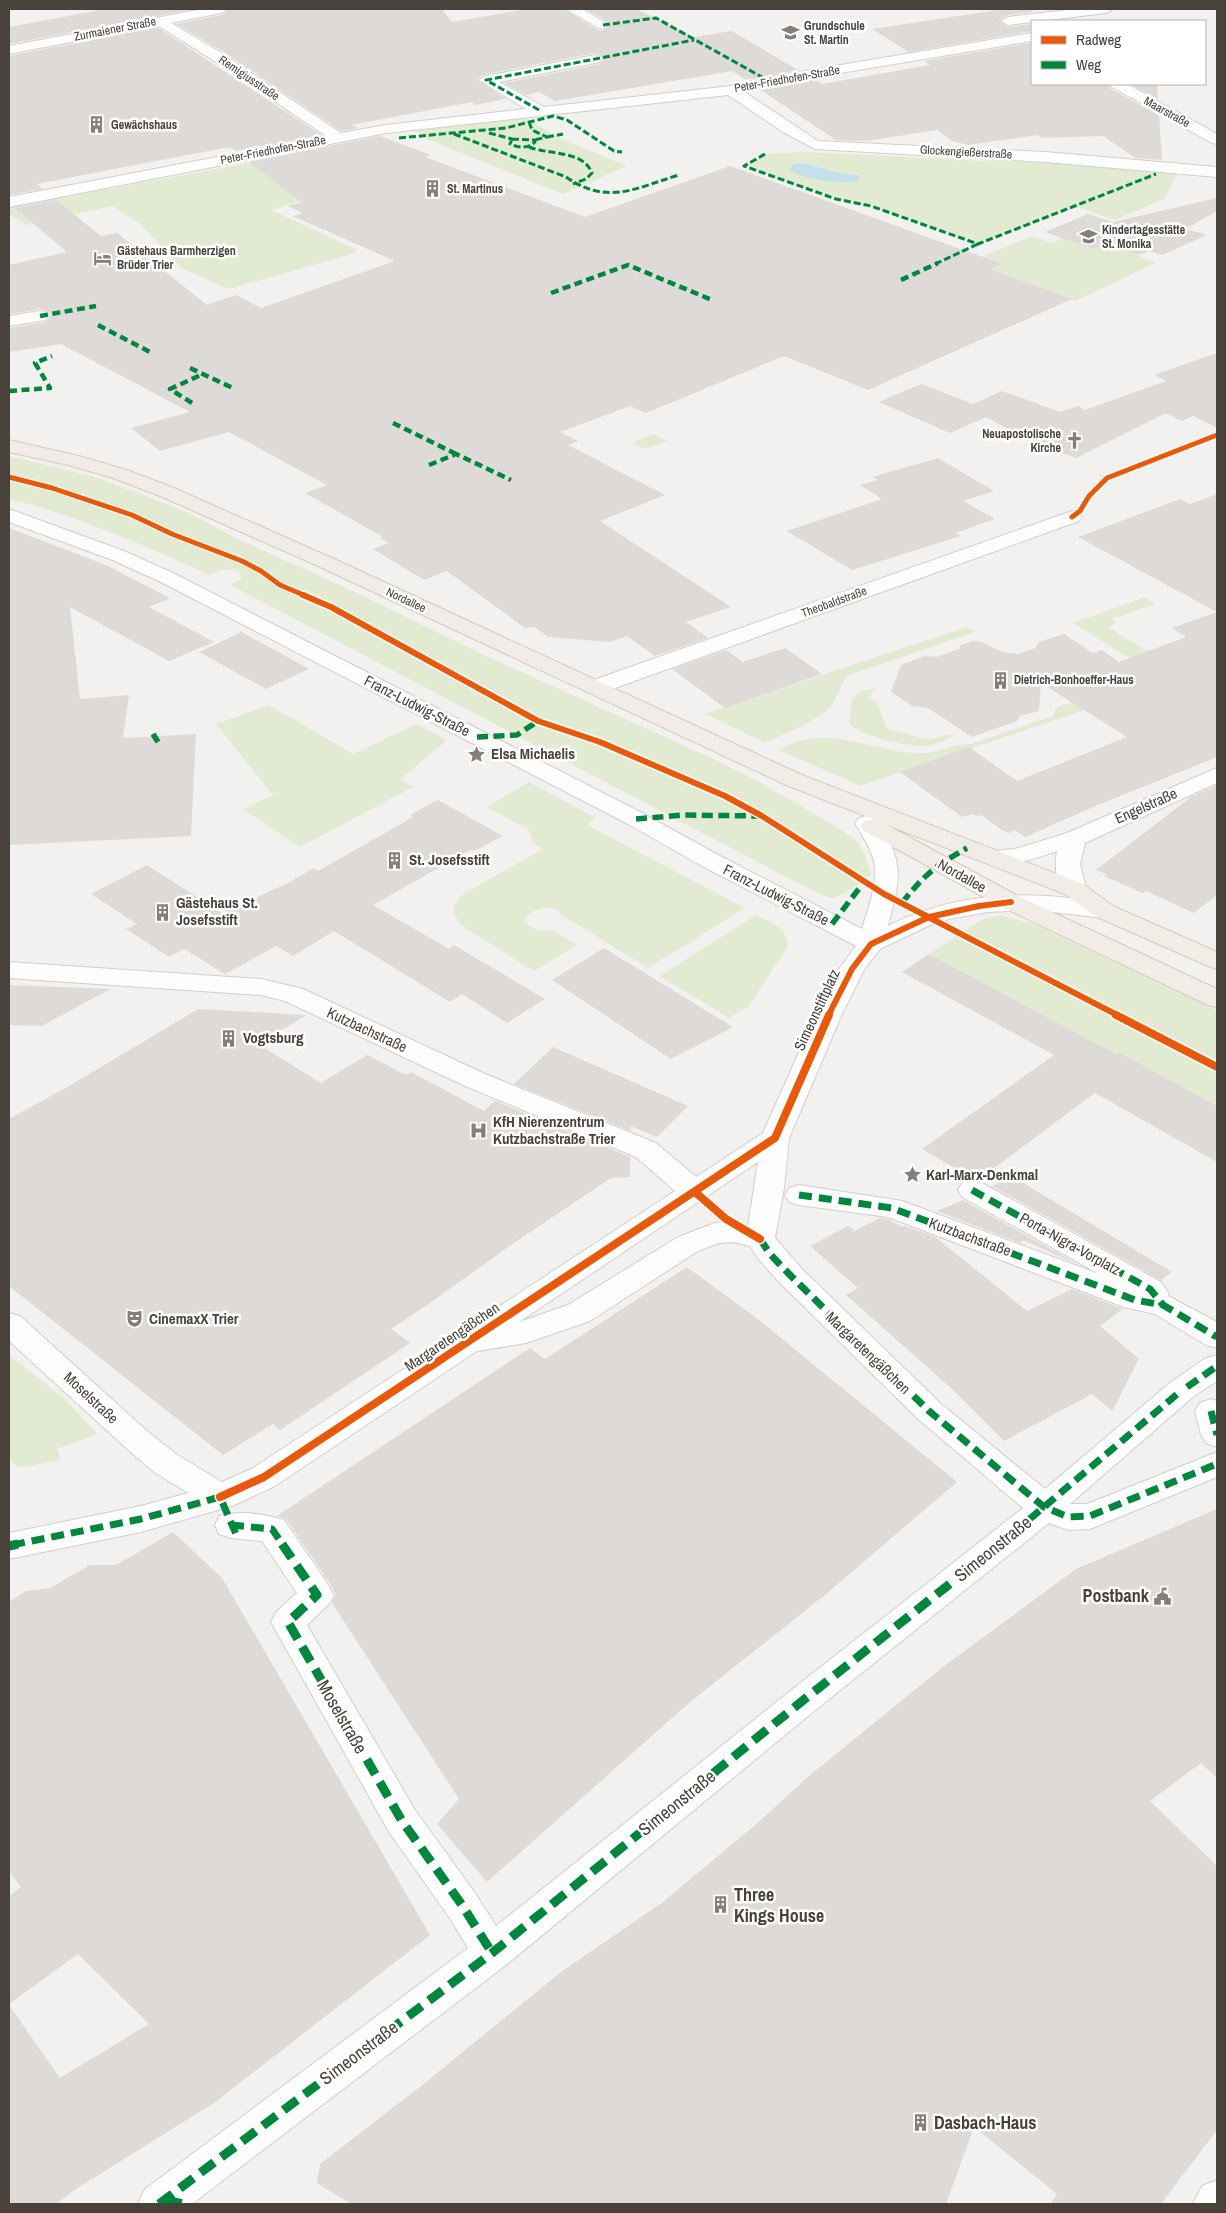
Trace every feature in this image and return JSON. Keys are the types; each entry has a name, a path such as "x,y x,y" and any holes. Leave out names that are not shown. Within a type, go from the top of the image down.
{"main road":[{"name":"Nordallee","path":"9,446 72,460 120,474 167,492 318,559 794,780 1074,889 1104,911 1217,961"},
{"name":"Nordallee","path":"794,780 867,823 1011,902 1217,999"}],"street":[{"name":"Zurmaiener Straße","path":"9,50 221,9"},
{"path":"573,9 603,25"},
{"path":"1008,21 1106,9"},
{"path":"994,12 1031,35"},
{"name":"Remigiusstraße","path":"159,21 218,57 337,138"},
{"name":"Peter-Friedhofen-Straße","path":"9,202 386,129 539,110 731,90 769,81 1031,36"},
{"path":"539,110 486,80 595,59"},
{"name":"Maarstraße","path":"1119,85 1217,140"},
{"name":"Glockengießerstraße","path":"731,90 815,145 1035,156 1217,172"},
{"path":"9,321 40,316"},
{"name":"Franz-Ludwig-Straße","path":"9,515 117,555 166,577 636,819 711,861 871,944"},
{"name":"Theobaldstraße","path":"596,687 1072,517"},
{"name":"Engelstraße","path":"992,857 1017,856 1075,838 1217,775"},
{"name":"Simeonstiftplatz","path":"760,1239 770,1188 775,1138 829,1014 852,969 871,944 884,894 887,866 884,855 867,823"},
{"path":"1074,889 1068,874 1068,866 1071,844 1075,838"},
{"name":"Simeonstiftplatz","path":"871,944 929,917 979,906 1011,902 1049,903 1104,911"},
{"name":"Kutzbachstraße","path":"9,970 261,987 294,995 481,1083 646,1150 695,1192"},
{"path":"695,1192 775,1138"},
{"name":"Porta-Nigra-Vorplatz","path":"972,1190 1150,1289 1149,1302 1204,1328 1217,1338"},
{"name":"Margaretengäßchen","path":"220,1497 264,1478 695,1192"},
{"name":"Kutzbachstraße","path":"799,1195 892,1208 1149,1302"},
{"name":"Margaretengäßchen","path":"470,1341 526,1332 579,1313 688,1244 715,1233 734,1232 760,1239 790,1276 929,1412 1044,1507"},
{"name":"Moselstraße","path":"9,1324 143,1445 165,1463 220,1497"},
{"path":"1044,1507 1185,1388 1217,1366"},
{"name":"Simeonstraße","path":"169,2203 492,1953 800,1702 1022,1527 1044,1507 1068,1516 1090,1516 1217,1464"},
{"path":"9,1546 141,1519 220,1497"},
{"name":"Moselstraße","path":"236,1534 231,1525 272,1529 317,1595 288,1622 402,1820 462,1905 492,1953"},
{"path":"1214,2204 1217,2200"}],"green space":[{"path":"523,116 561,139 627,166 563,194 427,139 415,130"},
{"path":"325,149 336,190 271,210 358,250 352,254 229,289 183,269 140,224 112,206 27,225 9,214 9,207"},
{"path":"808,152 983,161 1019,158 1178,173 1164,199 1115,220 1077,207 978,244 871,206 836,199 744,166 765,154"},
{"path":"1033,236 1052,243 1065,237 1094,249 1107,243 1156,263 1075,301 969,262"},
{"path":"654,434 667,441 645,449 632,443"},
{"path":"9,456 95,477 185,511 236,538 357,593 484,655 718,761 765,785 857,841 865,854 871,875 834,898 811,890 230,585 241,579 241,574 234,570 225,570 209,575 135,542 85,523 9,499"},
{"path":"1145,597 1155,604 1112,619 1117,623 1108,627 1147,651 1152,650 1180,667 1157,675 1073,623"},
{"path":"967,627 975,632 849,675 843,682 834,702 824,712 808,723 765,743 705,714"},
{"path":"1141,678 1153,687 860,786 779,750 797,742 814,738 832,738 900,751 932,752 971,744 1053,716 1056,708"},
{"path":"879,689 873,691 870,698 878,703 886,728 929,740 949,734 954,736 932,745 924,746 888,741 855,728 849,723 852,699 863,690"},
{"path":"269,705 353,754 416,724 447,740 400,780 413,787 300,847 243,809 282,790 272,794 216,724"},
{"path":"529,782 596,818 587,825 745,908 648,968 554,909 539,909 525,917 527,924 539,930 552,930 577,945 534,971 464,927 454,913 457,901 465,893 543,849 532,842 531,835 527,829 487,807"},
{"path":"756,915 777,926 785,934 788,946 749,1006 729,1018 660,976"},
{"path":"1000,915 1034,924 1217,1010 1217,1106 1119,1052 1116,1054 929,954 983,919"},
{"path":"9,1355 66,1400 97,1434 57,1449 61,1460 19,1468 9,1460"}],"water":[{"path":"803,163 834,172 861,176 857,181 832,182 804,176 790,170 792,165"}],"building":[{"path":"106,9 193,9 9,44 9,27"},
{"path":"230,9 442,9 452,22 528,9 564,9 597,30 603,31 612,24 585,9 636,9 694,37 732,31 798,70 746,80 732,71 555,101 539,92 526,95 504,83 600,64 604,58 600,54 595,53 486,74 477,79 506,99 475,105 472,102 351,125 358,128 341,131 224,52 176,24 221,15"},
{"path":"1004,9 1032,9 1032,12 1008,15 999,20 1008,27 1031,24 1031,31 909,52 872,29"},
{"path":"157,27 321,135 236,151 230,147 135,165 37,184 43,189 9,195 9,56"},
{"path":"1031,43 1031,85 1109,85 1111,89 1159,115 1162,160 1136,158 1103,136 1042,138 1038,135 968,145 952,141 937,130 866,141 836,140 759,89 814,79 822,84 930,65 924,61"},
{"path":"1132,85 1157,85 1158,99"},
{"path":"380,136 431,155 425,157 585,217 730,166 1002,264 989,269 1072,299 868,390 784,356 646,413 630,406 560,432 578,441 568,445 665,495 600,521 731,607 686,622 708,638 655,656 627,636 610,642 548,637 535,627 525,628 447,571 424,580 373,549 389,543 380,538 383,537 305,493 327,485 229,432 160,451 131,428 190,412 61,344 9,352 9,328 46,322 51,316 48,311 40,309 9,314 9,265 67,252 15,208 56,200 101,236 117,233 207,305 236,295 261,308 395,261 293,216 303,213 288,206 301,202 249,162"},
{"path":"1217,198 1217,211 1185,229 1207,235 1162,255 1149,251 1138,255 1105,244 1094,249 1045,232 1088,214 1113,222"},
{"path":"1217,353 1217,428 1193,416 1182,421 1166,413 1076,458 1059,452 1055,454 986,417 950,433 879,402 921,384 973,404 1002,391 1060,412 1078,406 1085,410 1166,381 1154,375"},
{"path":"938,458 994,491 963,501 995,519 956,533 961,536 852,570 787,531 882,499 860,485 878,480 872,477"},
{"path":"1217,494 1217,612 1078,537 1180,499 1190,504"},
{"path":"9,528 106,565 170,598 149,607 214,642 169,661 70,607 80,699 129,695 123,738 196,734 191,836 9,845"},
{"path":"1217,612 1217,757 1093,807 1025,837 1014,830 1009,833 1002,830 981,815 972,814 962,817 900,772 969,747 1017,781 1127,737 1041,683 1039,711 1020,716 1017,721 972,737 928,708 912,706 891,692 901,665 925,656 937,657 959,649 961,645 973,641 982,642 1002,652 1019,654 1035,648 1039,642 1064,634 1093,653 1102,650 1119,662 1186,637 1172,628"},
{"path":"241,632 309,669 266,689 199,652"},
{"path":"785,648 822,674 725,708 672,669 726,650 743,662"},
{"path":"1217,785 1217,895 1194,913 1146,891 1143,893 1104,876 1106,874 1096,870 1191,797"},
{"path":"438,800 503,836 474,851 470,850 373,905 449,949 454,945 545,999 507,1023 462,994 450,1002 334,931 293,956 276,946 225,974 184,949 169,957 126,929 137,924 91,894 147,865 222,913 288,883 314,868 318,871 413,817 410,815"},
{"path":"604,948 733,1027 671,1059 552,980"},
{"path":"929,954 1116,1054 1119,1052 1217,1106 1217,1162 1095,1093 978,1180 922,1149 1054,1055 902,972"},
{"path":"9,985 110,989 42,1026 9,1025"},
{"path":"198,1009 307,1015 258,1044 321,1083 367,1055 406,1075 411,1072 484,1111 495,1101 630,1157 630,1177 611,1178 391,1329 410,1343 280,1430 273,1424 223,1455 9,1286 9,1119 69,1086"},
{"path":"553,1047 688,1106 657,1137 631,1126 631,1131 514,1084"},
{"path":"1013,1177 1172,1272 1161,1280 992,1186"},
{"path":"963,1200 1077,1264 1023,1240 1020,1243 937,1211"},
{"path":"880,1218 888,1219 902,1227 905,1226 935,1237 1027,1311 1072,1289 1123,1309 1100,1326 1139,1359 1112,1411 1092,1394 1004,1441 952,1389 846,1295 858,1288 810,1246 848,1226 855,1231"},
{"path":"687,1267 759,1320 957,1482 826,1594 689,1703 487,1882 437,1824 459,1799 332,1603 336,1594 331,1585 286,1519 277,1516 530,1348 545,1359"},
{"path":"1217,1509 1217,1778 1201,1763 1150,1801 1217,1866 1217,2130 1161,2204 1051,2204 1057,2194 974,2127 946,2204 351,2204 317,2183 320,2164 421,2086 561,1972 663,1902 761,1820 810,1775 943,1667 1076,1569"},
{"path":"173,1532 222,1578 430,1935 214,2103 73,2191 56,2204 9,2204 9,2005 60,2078 149,2024 78,1954 9,2004 9,1896 21,1887 9,1871 9,1602 26,1591 50,1588 90,1565 116,1565"}],"marked path":[{"path":"603,25 656,18 769,81"},
{"path":"539,110 486,80 694,40"},
{"path":"399,138 506,128 553,116 567,120 614,151 622,152"},
{"path":"529,122 532,130 547,137 534,140"},
{"path":"489,133 512,139 534,140 535,142 530,146 520,147 510,144 512,139"},
{"path":"454,134 566,177 580,187 594,192 621,192 679,175"},
{"path":"547,137 563,134"},
{"path":"529,147 575,157 589,166 592,173 586,179 573,184"},
{"path":"765,154 744,166 836,199 871,206 978,244 1156,174"},
{"path":"901,280 978,244"},
{"path":"551,293 628,265 712,300"},
{"path":"40,316 96,306"},
{"path":"98,325 150,352"},
{"path":"9,391 50,388 35,363 52,356"},
{"path":"190,368 235,389"},
{"path":"192,403 170,389 203,374"},
{"path":"393,423 456,454"},
{"path":"429,465 456,454 511,480"},
{"path":"477,737 517,735 538,721"},
{"path":"153,734 158,742"},
{"path":"636,819 684,815 758,816"},
{"path":"902,903 923,877 938,864 967,848"},
{"path":"832,924 864,882"},
{"path":"972,1190 1150,1289 1163,1305"},
{"path":"799,1195 892,1208 1135,1300 1163,1305 1217,1337"},
{"path":"760,1239 770,1254 791,1276 929,1411 1044,1507 1068,1517 1090,1516 1217,1464"},
{"path":"1187,1387 1217,1366"},
{"path":"159,2204 492,1953 801,1702 1022,1527 1182,1390"},
{"path":"1211,1411 1217,1435"},
{"path":"9,1546 141,1519 220,1497 236,1534"},
{"path":"231,1525 272,1529 317,1595 288,1622 402,1821 462,1905 492,1953"},
{"path":"165,2200 183,2204"}],"cycle path":[{"path":"1072,517 1080,511 1089,496 1107,478 1217,435"},
{"path":"9,477 52,488 132,515 172,534 242,561 261,571 280,585 331,607 538,721 600,742 725,796 762,816 792,837 884,894 1217,1067"},
{"path":"220,1497 264,1477 775,1138 829,1014 852,969 871,944 929,917 979,906 1011,902"},
{"path":"695,1192 726,1219 760,1239"}],"place":[{"name":"Grundschule St. Martin","path":"790,33"},
{"name":"Gewächshaus","path":"97,125"},
{"name":"St. Martinus","path":"433,189"},
{"name":"Kindertagesstätte St. Monika","path":"1088,237"},
{"name":"Gästehaus Barmherzigen Brüder Trier","path":"103,258"},
{"name":"Neuapostolische Kirche","path":"1075,441"},
{"name":"Dietrich-Bonhoeffer-Haus","path":"1000,680"},
{"name":"Elsa Michaelis","path":"477,754"},
{"name":"St. Josefsstift","path":"395,860"},
{"name":"Gästehaus St. Josefsstift","path":"162,912"},
{"name":"Vogtsburg","path":"229,1038"},
{"name":"KfH Nierenzentrum Kutzbachstraße Trier","path":"479,1131"},
{"name":"Karl-Marx-Denkmal","path":"912,1175"},
{"name":"CinemaxX Trier","path":"135,1319"},
{"name":"Postbank","path":"1163,1596"},
{"name":"Three Kings House","path":"720,1905"},
{"name":"Dasbach-Haus","path":"920,2123"}]}
